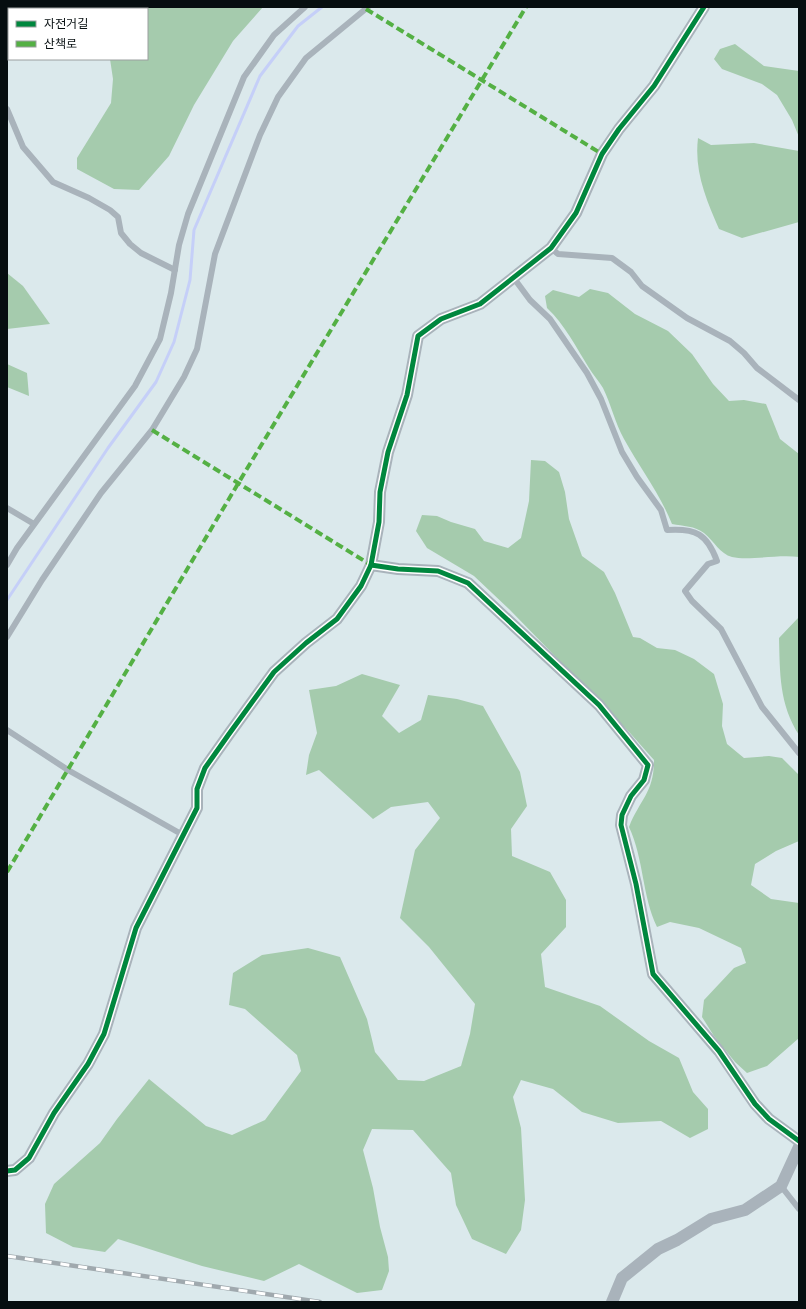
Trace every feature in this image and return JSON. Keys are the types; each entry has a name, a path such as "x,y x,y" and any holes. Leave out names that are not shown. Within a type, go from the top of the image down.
{"street":[{"path":"7,1172 15,1170 30,1158 54,1113 88,1064 104,1034 136,928 197,808 197,788 209,762 274,672 306,643 336,619 361,586 371,565 379,522 380,492 388,452 407,396 418,336 441,319 480,304 551,248 576,213 602,154 619,129 654,86 704,7"},
{"path":"371,565 398,569 438,571 468,583 600,705 648,765 644,780 631,796 622,815 621,826 636,884 653,974 719,1051 755,1104 770,1120 799,1141"},
{"path":"612,1302 622,1278 658,1249 678,1240 711,1219 745,1210 781,1186 799,1147"}],"lane":[{"path":"7,565 34,524 135,386 160,339 179,245 188,214 244,77 274,35 304,7"},
{"path":"7,637 42,580 101,494 152,430 184,377 197,349 215,254 260,135 278,97 306,58 368,7"},
{"path":"7,109 23,147 53,182 89,198 110,210 118,217 121,233 130,244 141,253 175,270"},
{"path":"551,248 558,254 612,258 631,272 642,286 688,318 730,341 744,353 757,368 799,400"},
{"path":"513,277 530,300 550,319 587,373 601,399 622,452 637,477 661,510 667,530 698,533 702,535 713,549 717,561 708,564 685,591 692,601 720,629 762,707 799,753"},
{"path":"7,508 34,524"},
{"path":"7,730 68,770 182,835"},
{"path":"781,1186 799,1209"}],"green space":[{"path":"263,7 233,41 194,105 169,156 139,190 114,189 77,169 77,158 111,103 113,79 110,60 148,60 148,8 99,8"},
{"path":"735,44 764,66 799,71 799,137 792,120 777,95 762,84 722,69 714,59 720,49"},
{"path":"698,138 711,145 754,143 799,151 799,222 742,238 719,229 702,185 699,173 697,150"},
{"path":"7,273 23,286 50,324 7,329"},
{"path":"590,289 608,293 635,314 668,331 692,354 713,384 729,401 744,400 766,404 780,439 799,454 799,557 732,557 724,553 708,536 697,529 672,524 656,492 621,433 603,388 565,329 547,308 545,296 553,290 579,297"},
{"path":"7,364 27,373 29,396 7,387"},
{"path":"531,460 545,461 559,472 565,492 569,519 582,556 604,572 615,593 633,637 640,638 657,648 675,650 694,659 714,674 723,704 722,726 727,744 744,758 769,756 782,758 799,775 799,841 776,851 755,864 751,885 771,899 799,903 799,1038 767,1066 747,1073 735,1062 714,1036 702,1017 704,1000 734,968 746,963 741,948 699,928 670,922 657,927 652,915 648,903 638,852 629,827 646,795 652,780 654,760 630,733 510,610 474,576 427,548 416,531 422,515 437,516 475,529 484,541 508,548 521,538 529,501"},
{"path":"799,617 799,735 792,723 784,700 780,676 779,638"},
{"path":"362,674 400,685 382,716 399,733 421,720 428,695 457,699 483,706 520,772 527,806 511,829 512,856 550,872 566,900 566,927 541,954 545,987 600,1006 649,1041 679,1058 693,1092 708,1109 708,1129 690,1138 661,1121 618,1123 582,1112 553,1089 521,1080 513,1097 521,1128 525,1200 521,1230 506,1254 472,1239 456,1205 451,1173 413,1130 372,1129 363,1150 388,1257 389,1271 382,1290 357,1293 299,1264 264,1281 202,1266 118,1239 105,1252 73,1247 46,1233 45,1204 54,1184 100,1143 149,1079 206,1126 232,1135 265,1120 301,1071 297,1055 245,1009 229,1005 233,973 262,955 308,948 340,957 367,1019 375,1052 398,1080 424,1081 461,1066 470,1034 475,1004 429,947 400,918 415,850 440,818 428,802 391,807 373,819 319,770 306,775 309,755 317,733 309,690 336,686"}],"waterway":[{"path":"7,600 108,448 156,382 174,342 190,280 194,230 260,76 298,26 322,7"}],"railway":[{"path":"7,1256 320,1302"}],"marked path":[{"path":"7,872 239,482 526,7"},
{"path":"366,9 602,154"},
{"path":"152,430 371,565"}],"cycle path":[{"path":"7,1171 15,1170 29,1158 54,1113 88,1064 104,1034 136,928 197,808 197,789 205,768 274,672 306,643 337,619 361,586 371,565 379,522 380,492 388,452 407,395 418,336 441,319 480,304 551,248 576,213 602,154 619,129 654,86 704,7"},
{"path":"371,565 398,569 438,571 468,583 599,705 648,765 644,780 631,796 622,815 621,825 636,884 653,974 719,1051 755,1104 769,1119 799,1141"}]}
